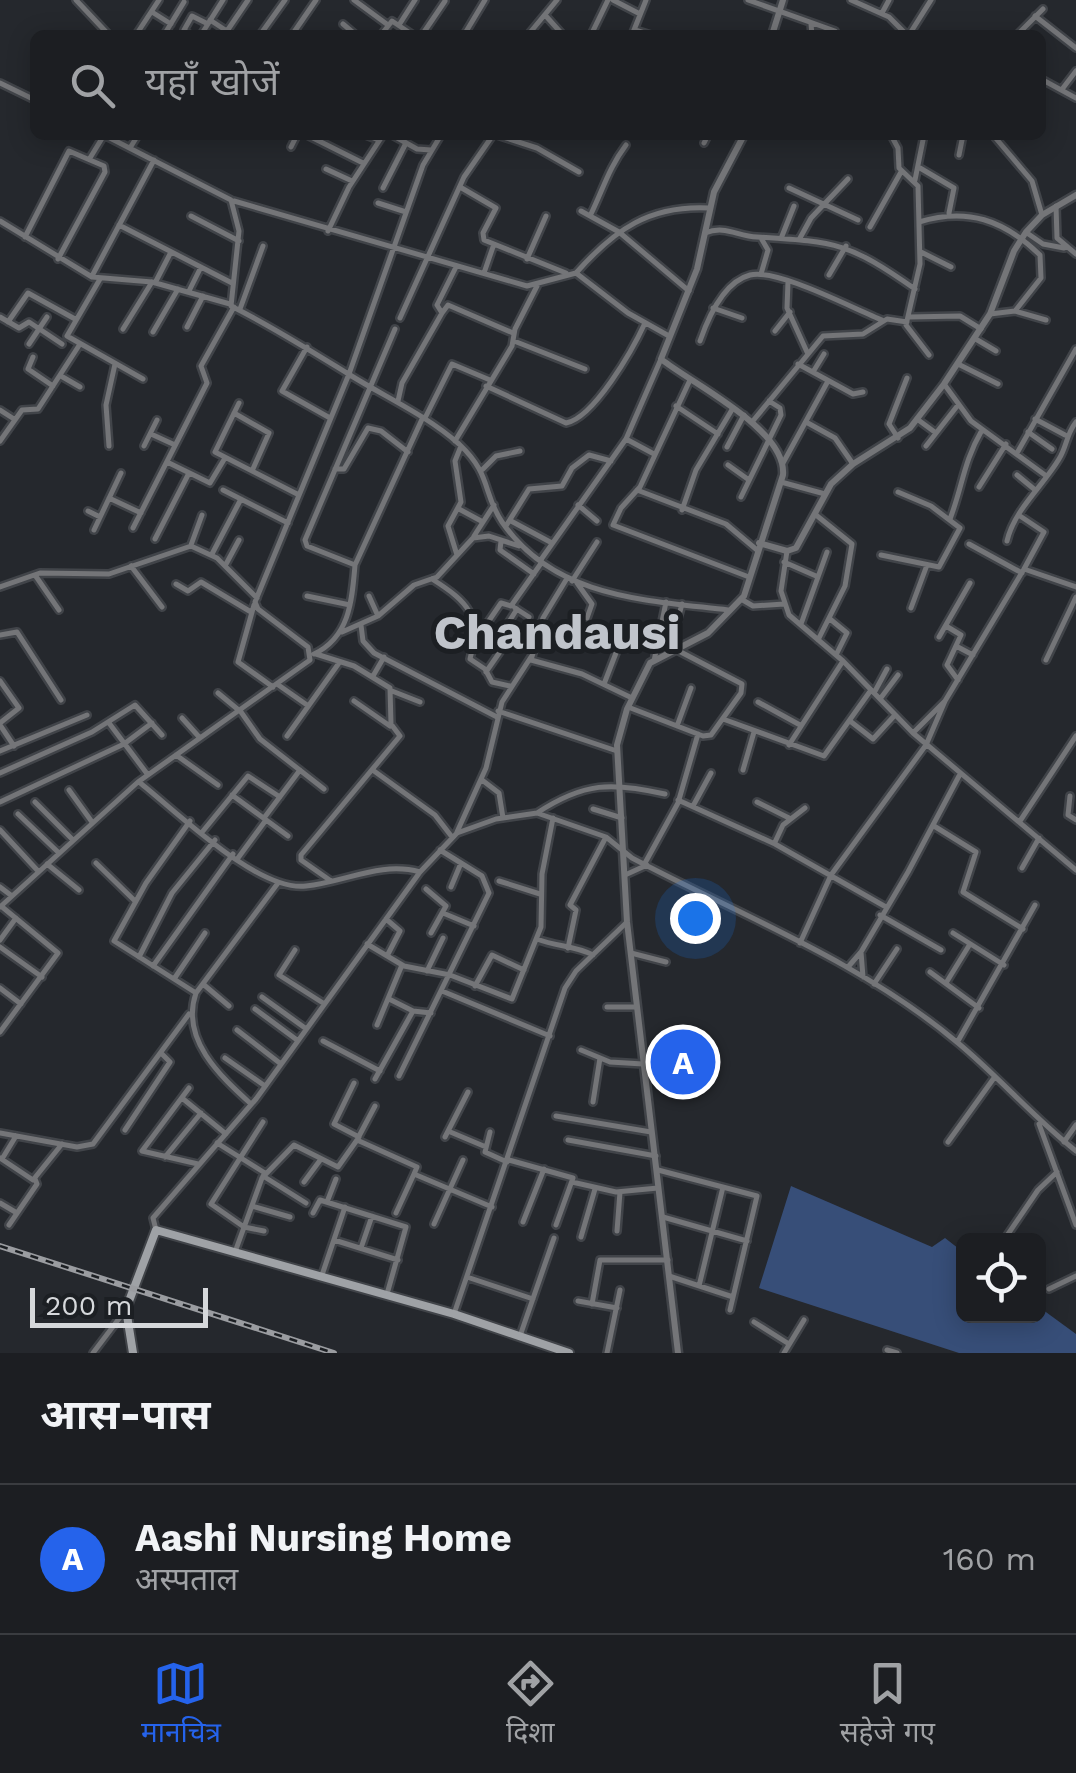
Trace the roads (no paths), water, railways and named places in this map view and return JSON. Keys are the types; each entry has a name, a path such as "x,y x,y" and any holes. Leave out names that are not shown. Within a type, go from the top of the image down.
{"main road":[{"path":"133,1353 126,1310 156,1230 454,1314 569,1353"}],"street":[{"path":"76,0 103,30"},
{"path":"139,30 159,0"},
{"path":"204,30 224,0"},
{"path":"232,30 248,0"},
{"path":"263,30 284,0"},
{"path":"295,30 316,0"},
{"path":"354,0 388,25"},
{"path":"399,24 414,2 405,0"},
{"path":"467,30 485,0"},
{"path":"532,30 556,0"},
{"path":"598,0 640,14"},
{"path":"634,30 646,0"},
{"path":"748,0 831,30"},
{"path":"774,30 783,0"},
{"path":"851,0 882,13 902,30"},
{"path":"882,13 889,0"},
{"path":"911,30 931,0"},
{"path":"425,30 444,1"},
{"path":"594,30 609,1"},
{"path":"167,30 184,2"},
{"path":"1022,30 1043,9"},
{"path":"151,12 171,24"},
{"path":"544,15 558,30"},
{"path":"184,30 192,16 224,30"},
{"path":"1035,16 1076,48"},
{"path":"384,30 392,21 406,30"},
{"path":"343,24 350,30"},
{"path":"811,24 812,30"},
{"path":"1062,90 1076,72"},
{"path":"1046,82 1076,98"},
{"path":"0,83 30,98"},
{"path":"90,158 101,140"},
{"path":"121,140 231,200 328,232 537,286 576,272 619,232 661,209 709,208"},
{"path":"130,148 135,140"},
{"path":"290,147 294,140"},
{"path":"317,140 363,163"},
{"path":"328,232 352,181 378,140"},
{"path":"401,140 430,150"},
{"path":"308,705 238,662 251,612 349,374 392,248 437,140"},
{"path":"400,318 460,186 492,140"},
{"path":"523,140 579,172"},
{"path":"486,672 504,646 514,607 541,562 626,439 689,291 709,208 742,140"},
{"path":"870,227 900,172 894,140"},
{"path":"923,140 914,181 921,252 908,319 929,355"},
{"path":"959,155 963,140"},
{"path":"997,140 1032,181 1042,215"},
{"path":"383,188 406,143"},
{"path":"590,216 604,190 603,180 626,146"},
{"path":"24,238 70,151 90,158 106,170 58,259"},
{"path":"92,277 154,160"},
{"path":"920,168 954,188 949,213"},
{"path":"326,169 352,181"},
{"path":"900,172 914,181"},
{"path":"800,238 848,178"},
{"path":"460,186 496,208 482,236 526,259 566,273"},
{"path":"790,188 858,220"},
{"path":"1076,195 1042,215 1023,236 990,314 944,384 898,438 853,464 825,494 802,541 787,552 784,562 784,604 800,625 843,661 912,734 1076,870"},
{"path":"231,200 238,214 239,241 232,283 234,307"},
{"path":"378,203 406,212"},
{"path":"782,236 794,206"},
{"path":"1056,206 1055,230 1064,248"},
{"path":"581,211 619,232 689,291"},
{"path":"919,222 949,213 974,216 1076,254"},
{"path":"191,216 239,241"},
{"path":"526,259 546,216"},
{"path":"0,221 92,277 178,288 234,307 424,417 483,469 494,505 522,546 572,581 622,597 728,610"},
{"path":"119,225 232,283"},
{"path":"705,232 721,228 761,238 782,236 846,246 915,290"},
{"path":"1014,310 1041,278 1044,266 1040,255 1023,236"},
{"path":"760,274 768,250 761,238"},
{"path":"484,274 494,244"},
{"path":"133,528 208,380 201,366 263,246"},
{"path":"829,274 846,246"},
{"path":"123,329 172,252"},
{"path":"921,252 951,266"},
{"path":"189,292 202,267"},
{"path":"442,313 437,305 456,267"},
{"path":"576,272 669,336"},
{"path":"700,341 714,308 744,277 760,274 882,320 960,316 981,330"},
{"path":"100,279 66,336 142,378"},
{"path":"788,282 790,312 807,352"},
{"path":"457,555 448,526 459,509 455,460 458,444 537,286"},
{"path":"153,332 178,288"},
{"path":"8,322 28,294 75,319"},
{"path":"187,328 203,296"},
{"path":"398,401 402,383 448,304 585,370"},
{"path":"714,308 742,318"},
{"path":"990,314 1014,310 1046,320"},
{"path":"775,331 790,312"},
{"path":"0,317 19,328 29,322 62,344"},
{"path":"29,344 47,317"},
{"path":"752,422 824,336 863,334 882,320"},
{"path":"340,633 350,606 356,565 452,364 561,421 574,422 588,412 628,357 645,323"},
{"path":"356,565 305,544 368,385 395,329"},
{"path":"974,338 996,350"},
{"path":"0,440 24,408 38,409 80,344"},
{"path":"307,347 282,390 330,418"},
{"path":"1016,452 1076,349"},
{"path":"812,372 824,354"},
{"path":"33,357 28,368 53,386"},
{"path":"661,359 744,415 783,462"},
{"path":"109,446 106,404 115,364"},
{"path":"798,364 853,394 863,392"},
{"path":"958,364 998,384"},
{"path":"60,376 80,387"},
{"path":"898,438 889,424 906,378"},
{"path":"690,379 637,490 614,518 616,528 749,577"},
{"path":"654,661 708,634 742,599 781,482 783,462 828,380"},
{"path":"944,384 982,430 1045,475"},
{"path":"741,498 781,411 769,400"},
{"path":"239,403 214,450 299,495"},
{"path":"926,446 958,404"},
{"path":"676,406 718,434"},
{"path":"682,510 696,470 733,408"},
{"path":"0,410 15,420"},
{"path":"234,413 270,434 252,471"},
{"path":"727,446 744,415"},
{"path":"1036,419 1066,436"},
{"path":"144,446 157,420"},
{"path":"917,420 936,433"},
{"path":"806,422 835,438 853,464"},
{"path":"1006,541 1034,489 1062,454 1066,436 1076,422"},
{"path":"335,469 344,468 368,428 381,431 408,452"},
{"path":"950,519 960,493 962,468 982,430"},
{"path":"1028,432 1052,448"},
{"path":"150,434 175,446"},
{"path":"626,439 654,454"},
{"path":"978,487 1006,444"},
{"path":"483,469 496,456 520,452"},
{"path":"508,524 529,490 562,486 585,456 610,461"},
{"path":"167,462 213,482 225,458"},
{"path":"728,465 748,480"},
{"path":"94,530 121,473"},
{"path":"155,539 188,473"},
{"path":"1017,476 1034,489"},
{"path":"781,482 825,494"},
{"path":"223,490 288,523"},
{"path":"637,490 738,530 758,546 787,552"},
{"path":"882,555 938,567 960,530 950,519 898,492"},
{"path":"110,498 140,513"},
{"path":"212,554 241,499"},
{"path":"578,504 597,520"},
{"path":"0,1032 58,951 0,907 138,782 240,712 340,633 378,616 414,584 432,580 472,538 494,505"},
{"path":"459,509 483,522"},
{"path":"88,511 100,518"},
{"path":"816,515 852,544 846,580 818,640"},
{"path":"191,546 202,516"},
{"path":"800,942 831,875 926,745 945,701 1027,571 1044,532 1020,516"},
{"path":"508,524 552,544"},
{"path":"472,538 484,535 522,546"},
{"path":"225,566 238,540"},
{"path":"501,542 500,550 534,574"},
{"path":"156,1230 153,1218 252,1104 420,872 454,835 482,780 498,714 510,686 530,657 543,618 597,542"},
{"path":"970,544 1027,571 1076,587"},
{"path":"0,587 34,574 102,575 191,546 212,554 256,600 258,610 314,655 373,677 392,691 420,702"},
{"path":"800,625 827,552"},
{"path":"784,562 816,576"},
{"path":"911,608 927,564"},
{"path":"131,566 162,606"},
{"path":"34,574 59,610"},
{"path":"432,580 466,601 477,630 469,658 492,682 510,686"},
{"path":"572,581 592,604 587,618"},
{"path":"176,584 188,592 201,582 251,612"},
{"path":"940,638 970,583"},
{"path":"307,596 350,606"},
{"path":"369,596 378,616"},
{"path":"1046,660 1076,597"},
{"path":"742,599 753,606 784,604"},
{"path":"666,602 654,661 628,707 617,751 627,922 678,1353"},
{"path":"477,630 484,628 501,604 530,617"},
{"path":"672,651 682,604"},
{"path":"830,619 847,633 836,655"},
{"path":"361,626 362,641 384,657 498,714 617,751"},
{"path":"946,626 961,635 948,664 958,680"},
{"path":"0,635 18,634 40,674 61,700"},
{"path":"582,647 608,637 620,640 604,684"},
{"path":"956,646 973,654"},
{"path":"628,707 709,736 723,719 743,690 742,684 672,651"},
{"path":"373,677 384,657"},
{"path":"530,657 543,666 604,684 632,698"},
{"path":"789,746 843,661"},
{"path":"287,736 339,663"},
{"path":"723,719 824,756 887,669"},
{"path":"880,700 898,675"},
{"path":"0,681 19,708 0,724 14,746"},
{"path":"677,726 691,688"},
{"path":"392,691 392,728"},
{"path":"218,693 240,712 260,739 324,789"},
{"path":"331,881 302,860 301,855 399,738 392,728 354,701"},
{"path":"912,734 945,701"},
{"path":"758,702 800,726"},
{"path":"0,774 109,723 135,705 162,735"},
{"path":"0,742 2,751 88,715"},
{"path":"850,722 873,738 895,715"},
{"path":"182,718 200,738"},
{"path":"0,802 124,744 152,722"},
{"path":"109,723 148,775"},
{"path":"742,770 754,732"},
{"path":"625,875 646,865 678,800 698,734"},
{"path":"1019,822 1076,736"},
{"path":"176,755 218,785"},
{"path":"153,966 300,770"},
{"path":"374,770 435,815 454,835"},
{"path":"692,806 711,774"},
{"path":"848,967 861,952 934,826 959,774"},
{"path":"203,831 248,776 280,797"},
{"path":"482,780 499,793 503,818"},
{"path":"138,782 235,856 278,883 299,886 390,867 420,872"},
{"path":"454,835 503,818 537,813 576,792 619,784 665,794"},
{"path":"69,790 92,822"},
{"path":"232,794 288,836"},
{"path":"1070,796 1068,815 1076,820"},
{"path":"678,800 775,844 886,906"},
{"path":"36,802 73,840"},
{"path":"757,802 789,818"},
{"path":"775,844 789,818 805,808"},
{"path":"594,809 622,818"},
{"path":"537,813 606,837 646,865 848,967 958,1042 1038,1122 1076,1151"},
{"path":"18,814 59,853"},
{"path":"367,944 402,965 450,976 512,998 536,939 553,818"},
{"path":"190,821 135,901 114,941 196,993"},
{"path":"934,826 976,852 963,892 1023,929"},
{"path":"0,830 38,872"},
{"path":"568,948 576,913 570,905 606,837"},
{"path":"1022,868 1039,838"},
{"path":"139,957 172,893 214,840"},
{"path":"399,1076 474,926 488,889 482,876 440,849"},
{"path":"96,863 135,901"},
{"path":"451,888 462,863"},
{"path":"47,864 79,890"},
{"path":"498,882 540,894"},
{"path":"252,1104 211,1064 192,1025 191,1011 202,984 278,883"},
{"path":"0,887 12,896"},
{"path":"426,888 445,905 430,933"},
{"path":"958,1042 1034,904"},
{"path":"443,912 474,926"},
{"path":"880,915 941,950"},
{"path":"16,918 0,943 42,977"},
{"path":"386,919 400,931 386,956"},
{"path":"454,1314 565,988 627,922"},
{"path":"174,979 205,933"},
{"path":"954,933 1004,964"},
{"path":"427,972 443,938"},
{"path":"536,939 578,947 593,955"},
{"path":"946,984 970,944"},
{"path":"874,984 897,949"},
{"path":"295,950 279,975 324,1004"},
{"path":"861,952 863,977"},
{"path":"631,953 666,962"},
{"path":"475,986 492,955 524,970"},
{"path":"377,1025 402,965"},
{"path":"930,972 980,1008"},
{"path":"202,984 229,1006"},
{"path":"0,988 22,1004"},
{"path":"442,992 550,1036"},
{"path":"262,997 305,1028"},
{"path":"388,999 413,1011 431,1013"},
{"path":"607,1007 640,1007"},
{"path":"255,1009 297,1040"},
{"path":"0,1133 62,1144 94,1144 191,1011"},
{"path":"375,1080 413,1011"},
{"path":"237,1030 281,1064"},
{"path":"323,1041 380,1072"},
{"path":"581,1050 600,1058 646,1064"},
{"path":"126,1130 170,1062 161,1053"},
{"path":"225,1058 265,1086"},
{"path":"593,1102 600,1058"},
{"path":"948,1142 994,1078"},
{"path":"354,1083 334,1124 417,1166 396,1213"},
{"path":"189,1088 142,1151 198,1164"},
{"path":"135,1090 147,1096"},
{"path":"468,1092 446,1134 486,1146"},
{"path":"182,1098 226,1134"},
{"path":"235,1252 264,1174 294,1146 341,1166 375,1106"},
{"path":"120,1111 132,1119"},
{"path":"166,1158 201,1113"},
{"path":"556,1116 654,1132"},
{"path":"263,1122 211,1204 244,1227 264,1231"},
{"path":"1038,1122 1076,1225"},
{"path":"1064,1142 1076,1125"},
{"path":"490,1132 486,1154 571,1177 556,1225"},
{"path":"8,1225 37,1184 1,1159 16,1136"},
{"path":"568,1140 656,1156"},
{"path":"217,1143 306,1203"},
{"path":"35,1179 62,1144"},
{"path":"304,1182 321,1158"},
{"path":"434,1224 463,1160"},
{"path":"523,1222 544,1169"},
{"path":"658,1170 757,1196 730,1310"},
{"path":"1009,1233 1038,1190 1057,1172"},
{"path":"414,1174 492,1207"},
{"path":"328,1202 336,1179"},
{"path":"572,1182 620,1192 660,1188"},
{"path":"699,1286 723,1186"},
{"path":"581,1237 595,1189"},
{"path":"617,1230 620,1192"},
{"path":"313,1213 318,1200 407,1229 387,1295"},
{"path":"0,1203 17,1214"},
{"path":"252,1206 290,1218"},
{"path":"322,1276 345,1207"},
{"path":"361,1248 372,1216"},
{"path":"663,1218 747,1241"},
{"path":"520,1336 554,1238"},
{"path":"334,1240 398,1260"},
{"path":"592,1304 600,1260 668,1260"},
{"path":"669,1276 733,1297"},
{"path":"1049,1289 1076,1276"},
{"path":"467,1277 532,1299"},
{"path":"606,1353 620,1290"},
{"path":"578,1301 617,1308"},
{"path":"94,1353 126,1310"},
{"path":"784,1353 804,1320"},
{"path":"754,1322 790,1344"},
{"path":"887,1350 897,1353"}],"railway":[{"path":"0,1246 334,1353"}],"place":[{"name":"Aashi Nursing Home","path":"683,1062"}],"district":[{"name":"Chandausi","path":"557,632"}]}
